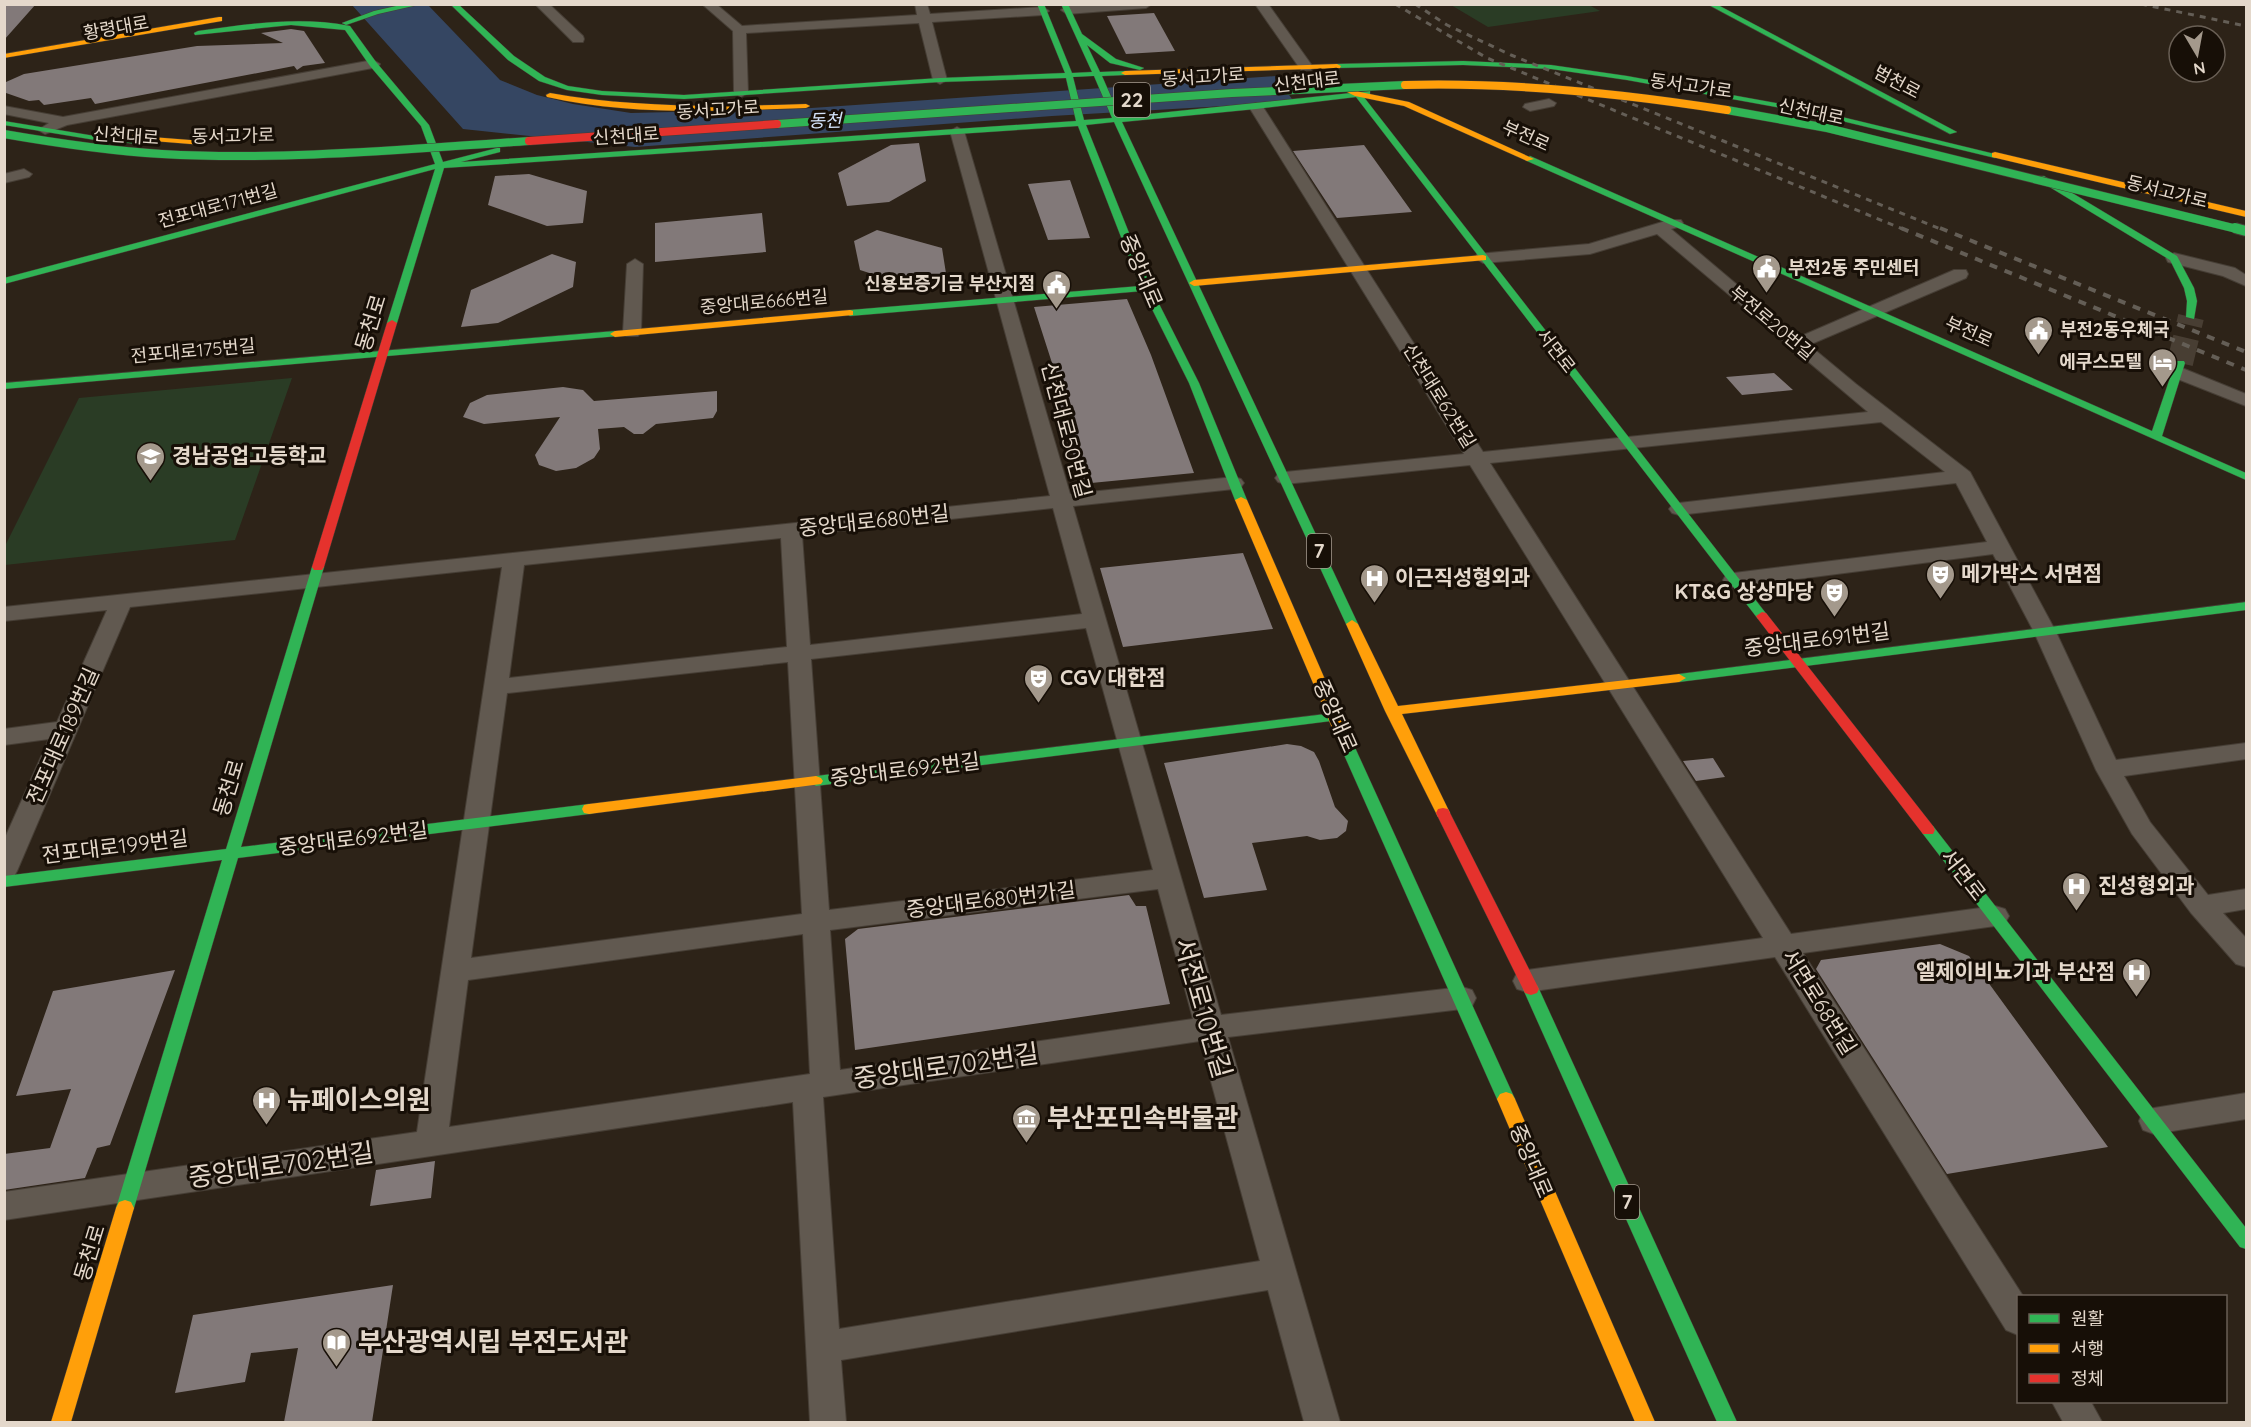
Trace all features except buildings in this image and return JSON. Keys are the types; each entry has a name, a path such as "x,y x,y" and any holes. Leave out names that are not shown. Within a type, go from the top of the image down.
{"main road":[{"path":"351,20 368,4"},
{"path":"198,33 304,20 351,20 419,4"},
{"path":"453,4 478,28 485,44 503,64 526,84 550,95 585,104 663,110 818,106"},
{"path":"1703,4 1729,14"},
{"name":"범천로","path":"1710,4 2066,191"},
{"path":"1716,4 1729,14"},
{"name":"중앙대로","path":"1066,7 1081,36 1115,118 1392,711 1527,981 1727,1422"},
{"name":"중앙대로","path":"1042,8 1069,75 1081,123 1146,288 1194,382 1234,483 1334,717 1462,998 1645,1422"},
{"name":"황령대로","path":"4,67 198,33 282,16 295,10"},
{"name":"황령대로","path":"4,55 268,11"},
{"path":"351,20 373,64 425,124 440,166 497,150 1429,84"},
{"name":"신천대로","path":"478,28 511,58 542,79 567,88 640,97 684,97 940,80 1219,72 1306,67 1528,74 1660,85 1809,111 2247,214"},
{"path":"1081,36 1096,47 1104,58 1129,68 1219,72"},
{"name":"신천대로","path":"1306,67 1358,94"},
{"name":"동서고가로","path":"4,123 90,141 194,149 389,145 1355,79 1534,80 1651,90 1811,117 2247,222"},
{"name":"동서고가로","path":"4,134 80,147 185,155 387,151 1220,93 1429,84 1545,87 1606,92 1764,115 1901,145 2247,231"},
{"path":"933,99 1130,88 1191,89"},
{"name":"신천대로","path":"4,139 71,150 174,157 337,155 440,166 1081,123 1115,118 1256,107 1409,89 1484,89 1602,97 1694,108 1794,126 2247,237"},
{"name":"서면로","path":"1358,94 2247,1241"},
{"name":"부전로","path":"1358,94 1406,104 1668,226 1873,311 2247,477"},
{"path":"1256,107 1336,111"},
{"name":"서면로","path":"1360,119 1395,144"},
{"name":"신천대로","path":"4,123 95,138 199,146 395,141 497,150"},
{"path":"4,146 62,154 177,161 324,159 387,151"},
{"name":"전포대로171번길","path":"4,281 440,166"},
{"name":"동천로","path":"61,1422 440,166"},
{"path":"2066,191 2174,258 2192,301 2191,317"},
{"path":"1194,283 1483,258"},
{"name":"중앙대로666번길","path":"385,353 1146,288"},
{"name":"전포대로175번길","path":"4,386 385,353"},
{"path":"2156,437 2179,368"},
{"name":"중앙대로691번길","path":"1392,711 1620,686 2247,606"},
{"name":"중앙대로692번길","path":"231,854 1334,717"},
{"name":"전포대로199번길","path":"4,882 231,854"}],"street":[{"path":"541,4 578,39"},
{"path":"708,4 739,30 924,19 1042,8"},
{"path":"921,4 940,80"},
{"path":"1066,7 1146,4"},
{"path":"1261,4 1306,67"},
{"path":"739,30 741,93"},
{"path":"45,130 63,121 373,64"},
{"path":"1530,108 1549,103"},
{"name":"신천대로62번길","path":"1256,107 1620,686"},
{"path":"4,110 63,121"},
{"name":"신천대로50번길","path":"957,131 1128,742"},
{"path":"4,178 24,174"},
{"path":"1483,258 1590,249 1668,226"},
{"name":"부전로20번길","path":"1668,226 1797,344 1963,476 2046,632 2060,669 2108,770 2140,828 2202,906 2247,956"},
{"path":"2174,258 2229,272 2247,281"},
{"path":"632,332 634,264"},
{"path":"1797,344 1960,274"},
{"path":"2179,368 2247,400"},
{"path":"1285,478 1886,416"},
{"path":"1679,509 1963,476"},
{"name":"중앙대로680번길","path":"315,581 1234,483"},
{"path":"791,530 816,921 817,1084 828,1422"},
{"path":"1734,580 2000,547"},
{"path":"431,1142 514,560"},
{"path":"4,614 315,581"},
{"name":"전포대로189번길","path":"4,871 122,602"},
{"path":"496,687 1094,620"},
{"name":"서면로68번길","path":"1620,686 2017,1316"},
{"path":"4,737 66,729"},
{"name":"서전로10번길","path":"1128,742 1322,1422"},
{"path":"2108,770 2247,751"},
{"name":"중앙대로680번가길","path":"456,971 816,921 1166,878"},
{"path":"2202,906 2247,900"},
{"path":"1527,981 1995,916"},
{"name":"중앙대로702번길","path":"4,1206 817,1084 1209,1028 1462,998"},
{"path":"2154,1121 2247,1106"},
{"path":"825,1347 1279,1273"},
{"path":"2071,1403 2084,1422"}],"green space":[{"path":"1451,5 1589,5 1600,11 1488,27"},
{"path":"292,378 235,540 5,565 5,546 79,398"}],"water":[{"name":"동천","path":"352,5 428,5 500,80 537,95 573,104 631,113 797,109 1276,76 1294,102 1052,116 635,147 463,129"}],"tunnel":[{"path":"2180,363 2191,317"}],"railway":[{"path":"1395,4 1487,58 1905,230"},
{"path":"1415,4 1447,25 1511,55 1943,230"},
{"path":"2141,4 2246,26"},
{"path":"1901,228 2246,370"},
{"path":"1940,228 2246,352"}],"traffic: fast":[{"path":"346,23 376,12 419,4"},
{"path":"453,4 511,58 542,79 567,88 602,93 684,97 940,80 1125,73"},
{"path":"1040,4 1067,67 1081,123 1146,288 1194,383 1241,500"},
{"path":"1064,4 1352,624"},
{"path":"1710,4 1953,132"},
{"path":"198,33 291,23 347,28 373,64 425,125 440,166"},
{"path":"1081,36 1113,61 1140,68"},
{"path":"1337,66 1463,63 1551,67 1627,78 1809,111 1995,155"},
{"path":"777,124 1232,93 1405,85"},
{"path":"1081,123 1256,107 1367,93"},
{"path":"1358,94 1762,616"},
{"path":"1727,110 1827,128 2246,231"},
{"path":"4,123 95,138 139,142"},
{"path":"440,166 1081,123"},
{"path":"4,134 117,151 186,155 315,154 529,141"},
{"path":"4,281 497,150"},
{"path":"1530,159 2246,477"},
{"path":"392,323 440,166"},
{"path":"2041,178 2174,258 2189,288 2192,301 2191,317"},
{"path":"850,313 1146,288"},
{"path":"4,386 615,334"},
{"path":"2156,437 2180,363"},
{"path":"125,1208 318,567"},
{"path":"1679,678 2246,606"},
{"path":"816,781 1334,717"},
{"path":"1340,730 1506,1099"},
{"path":"4,882 589,809"},
{"path":"1928,830 2246,1241"},
{"path":"1531,989 1727,1422"}],"traffic: slow":[{"path":"4,56 219,19"},
{"path":"1125,73 1337,66"},
{"path":"1405,85 1486,84 1567,89 1727,110"},
{"path":"1348,89 1358,94 1406,104 1530,159"},
{"path":"550,95 582,101 646,107 710,109 806,106"},
{"path":"103,135 203,143"},
{"path":"1995,155 2246,214"},
{"path":"1194,283 1483,258"},
{"path":"615,334 850,313"},
{"path":"1241,500 1340,730"},
{"path":"1352,624 1443,813"},
{"path":"1392,711 1679,678"},
{"path":"589,809 816,781"},
{"path":"1506,1099 1645,1422"},
{"path":"61,1422 125,1208"}],"traffic: jam":[{"path":"529,141 777,124"},
{"path":"318,567 392,323"},
{"path":"1762,616 1928,830"},
{"path":"1443,813 1531,989"}],"place":[{"name":"부전2동 주민센터","path":"1767,294"},
{"name":"신용보증기금 부산지점","path":"1056,310"},
{"name":"부전2동우체국","path":"2039,356"},
{"name":"에쿠스모텔","path":"2163,388"},
{"name":"경남공업고등학교","path":"151,482"},
{"name":"메가박스 서면점","path":"1940,600"},
{"name":"이근직성형외과","path":"1374,604"},
{"name":"KT&G 상상마당","path":"1835,618"},
{"name":"CGV 대한점","path":"1039,704"},
{"name":"진성형외과","path":"2077,912"},
{"name":"엘제이비뇨기과 부산점","path":"2136,998"},
{"name":"뉴페이스의원","path":"266,1126"},
{"name":"부산포민속박물관","path":"1026,1144"},
{"name":"부산광역시립 부전도서관","path":"337,1368"}]}
